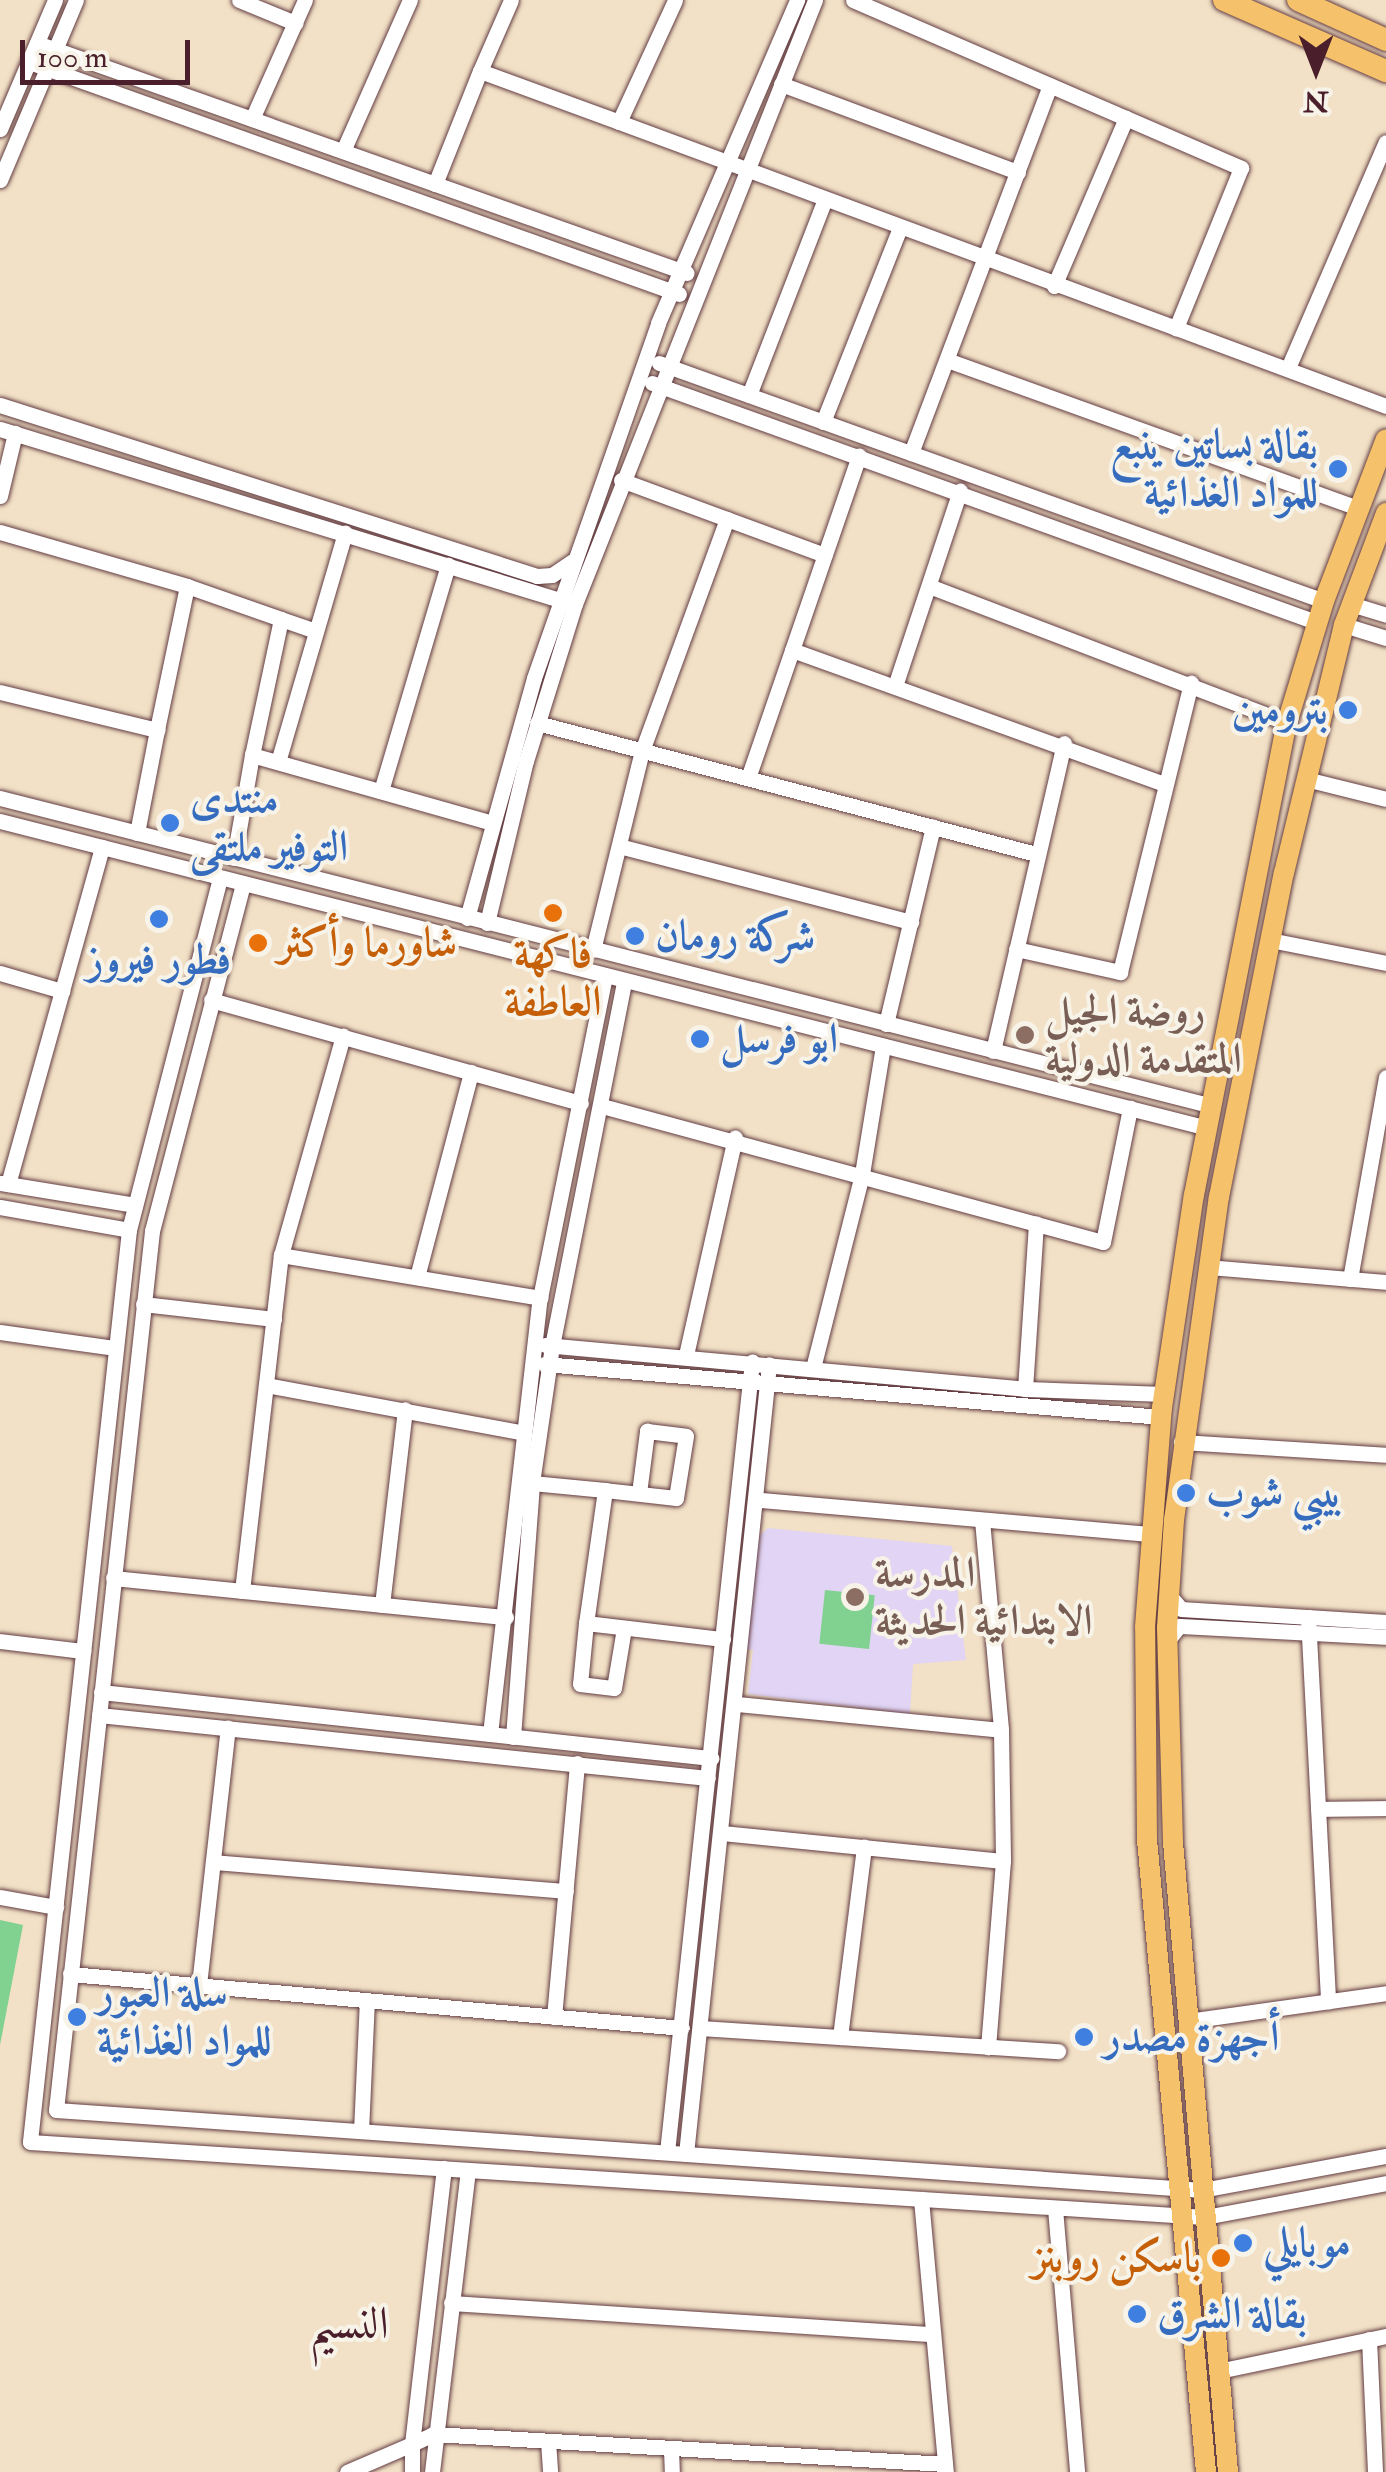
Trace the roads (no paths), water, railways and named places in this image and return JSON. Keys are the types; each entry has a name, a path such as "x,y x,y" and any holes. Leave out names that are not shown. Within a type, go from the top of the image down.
{"highway":[{"path":"1224,0 1386,71"},
{"path":"1298,0 1386,40"}],"main road":[{"path":"1206,2472 1146,1840 1152,1534 1161,1417 1208,1128 1287,724 1316,622 1386,439"},
{"path":"1228,2472 1173,1842 1168,1641 1181,1442 1208,1266 1270,940 1344,626 1386,513"}],"street":[{"path":"0,129 6,105 55,0"},
{"path":"0,180 76,0"},
{"path":"239,0 294,23"},
{"path":"252,119 305,0"},
{"path":"343,152 410,0"},
{"path":"434,184 510,0"},
{"path":"619,122 674,0"},
{"path":"488,924 568,602 575,558 671,291 797,0"},
{"path":"466,918 492,823 568,602 815,0"},
{"path":"853,0 1241,168 1176,328"},
{"path":"36,43 700,278"},
{"path":"29,62 692,298"},
{"path":"480,71 898,230 1386,406"},
{"path":"781,84 1018,172"},
{"path":"912,453 1050,85"},
{"path":"1054,286 1126,118"},
{"path":"1288,368 1386,142"},
{"path":"749,394 824,202"},
{"path":"824,422 898,230"},
{"path":"646,358 1324,601"},
{"path":"947,360 1357,508"},
{"path":"639,378 1316,622"},
{"path":"0,405 537,576 552,576 575,558"},
{"path":"0,496 7,431 568,602"},
{"path":"748,778 859,456"},
{"path":"621,480 825,555"},
{"path":"895,686 960,491"},
{"path":"593,950 642,750 727,519"},
{"path":"0,532 187,586 316,631"},
{"path":"278,762 345,533"},
{"path":"381,791 448,565"},
{"path":"136,833 187,586"},
{"path":"928,586 1287,724"},
{"path":"1350,604 1386,615"},
{"path":"234,858 281,619"},
{"path":"1344,626 1386,638"},
{"path":"792,650 1064,744 1164,784"},
{"path":"1016,949 1120,972 1191,684"},
{"path":"0,692 157,730"},
{"path":"537,723 1036,854"},
{"path":"993,1051 1064,744"},
{"path":"252,754 492,823"},
{"path":"1306,779 1386,800"},
{"path":"0,798 1213,1106"},
{"path":"0,821 1208,1128"},
{"path":"886,1024 933,827"},
{"path":"619,846 910,922"},
{"path":"102,848 4,1184 135,1205"},
{"path":"220,878 130,1230 30,2142 1205,2217 1386,2183"},
{"path":"56,2110 143,1304 167,1157 243,884"},
{"path":"1270,940 1386,964"},
{"path":"0,973 62,992"},
{"path":"513,1736 532,1483 550,1365 543,1344 540,1298 605,977"},
{"path":"490,1734 506,1616 520,1432 530,1363 543,1344 602,1106 624,982"},
{"path":"211,1000 582,1102"},
{"path":"242,1591 281,1255 343,1036"},
{"path":"813,1368 862,1174 883,1046"},
{"path":"417,1277 471,1072"},
{"path":"1350,1279 1381,1133 1386,1077"},
{"path":"602,1106 735,1137 1103,1242 1130,1108"},
{"path":"686,1355 735,1137"},
{"path":"0,1207 130,1230"},
{"path":"1024,1389 1036,1223"},
{"path":"281,1255 540,1298"},
{"path":"1208,1266 1386,1282"},
{"path":"143,1304 274,1319"},
{"path":"0,1332 116,1348"},
{"path":"543,1344 1024,1389 1164,1394"},
{"path":"686,2154 760,1500 759,1384 752,1362"},
{"path":"530,1363 1161,1417"},
{"path":"667,2152 723,1639 759,1384 770,1364"},
{"path":"266,1385 520,1432"},
{"path":"382,1605 405,1409"},
{"path":"532,1483 676,1498 686,1436 647,1431 639,1493"},
{"path":"1181,1442 1386,1455"},
{"path":"605,1490 580,1684 614,1688 624,1628"},
{"path":"760,1500 1152,1534"},
{"path":"982,1520 1000,1730 1003,1861 988,2047"},
{"path":"113,1578 506,1616"},
{"path":"1169,1595 1182,1609 1386,1638"},
{"path":"1168,1641 1179,1626 1386,1622"},
{"path":"586,1624 723,1639"},
{"path":"1309,1625 1328,2001"},
{"path":"0,1640 84,1651"},
{"path":"101,1692 710,1758"},
{"path":"737,1704 1000,1730"},
{"path":"98,1715 708,1778"},
{"path":"200,1986 228,1728"},
{"path":"554,2016 578,1763"},
{"path":"1318,1809 1386,1808"},
{"path":"722,1833 1003,1861"},
{"path":"840,2037 864,1847"},
{"path":"213,1862 566,1892"},
{"path":"0,1897 56,1907"},
{"path":"70,1974 682,2028"},
{"path":"1188,2022 1386,1993"},
{"path":"361,2131 367,2000"},
{"path":"700,2028 1058,2051"},
{"path":"34,2109 1202,2190 1386,2156"},
{"path":"412,2472 444,2168"},
{"path":"432,2472 468,2170"},
{"path":"347,2472 434,2434 671,2448 802,2464 945,2468 921,2199"},
{"path":"1055,2208 1077,2472"},
{"path":"451,2304 933,2334"},
{"path":"1218,2371 1386,2336"},
{"path":"1369,2339 1375,2472"},
{"path":"548,2440 550,2472"},
{"path":"671,2448 672,2472"}],"place":[{"name":"بقالة بساتين ينبع للمواد الغذائية","path":"1338,469"},
{"name":"بترومين","path":"1348,710"},
{"name":"منتدى التوفير ملتقى","path":"170,823"},
{"name":"فاكهة العاطفة","path":"553,913"},
{"name":"فطور فيروز","path":"159,919"},
{"name":"شركة رومان","path":"635,936"},
{"name":"شاورما وأكثر","path":"258,943"},
{"name":"روضة الجيل المتقدمة الدولية","path":"1025,1035"},
{"name":"ابو فرسل","path":"700,1039"},
{"name":"بيبي شوب","path":"1186,1493"},
{"name":"المدرسة الابتدائية الحديثة","path":"855,1597"},
{"name":"سلة العبور للمواد الغذائية","path":"77,2017"},
{"name":"أجهزة مصدر","path":"1084,2037"},
{"name":"موبايلي","path":"1243,2243"},
{"name":"باسكن روبنز","path":"1221,2258"},
{"name":"بقالة الشرق","path":"1137,2314"}],"district":[{"name":"النسيم","path":"349,2325"}]}
